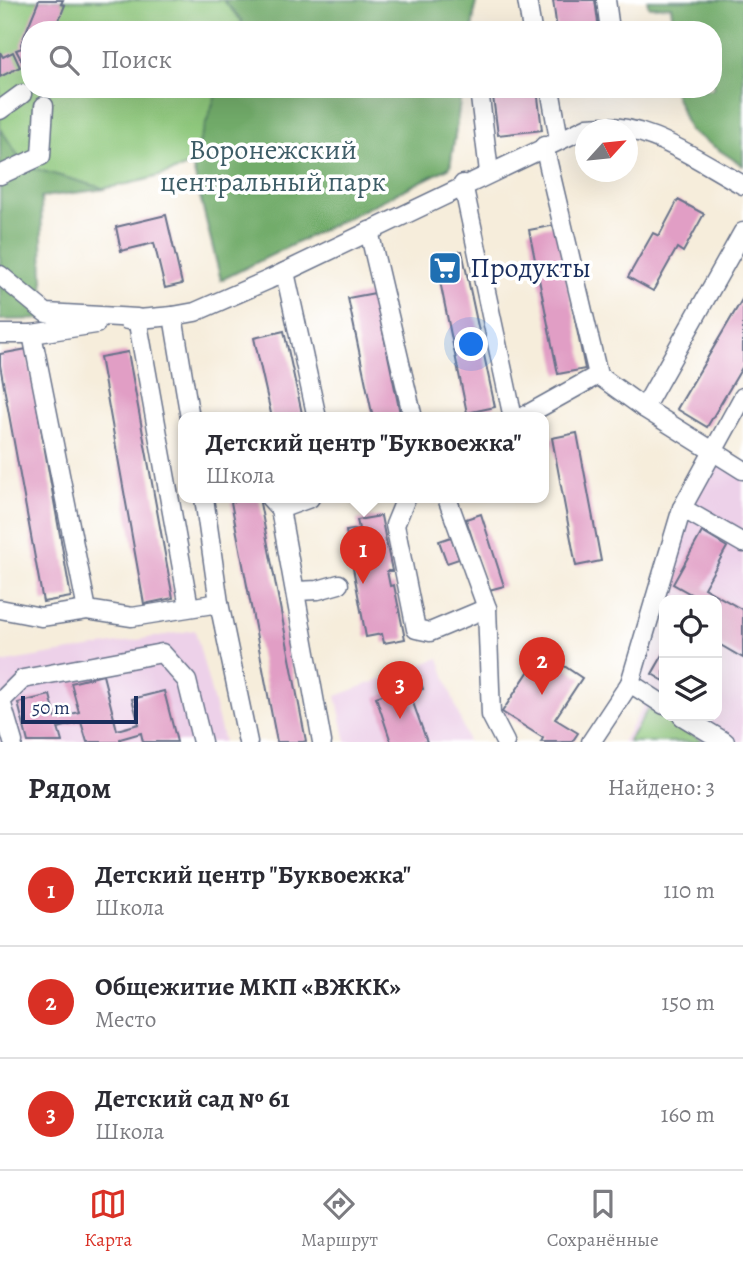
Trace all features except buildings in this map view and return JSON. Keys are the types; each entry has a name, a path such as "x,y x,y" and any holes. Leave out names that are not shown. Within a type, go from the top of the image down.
{"street":[{"path":"527,0 530,21"},
{"path":"606,0 609,21"},
{"path":"0,110 21,95"},
{"path":"480,98 489,172"},
{"path":"550,98 552,143 598,375 644,408 743,470"},
{"path":"0,175 41,156 44,106"},
{"path":"0,275 46,313 137,318 173,317 195,312 285,272 463,184 588,127 607,125 630,128 659,138 743,185"},
{"path":"463,184 512,412"},
{"path":"369,231 412,412"},
{"path":"644,408 743,233"},
{"path":"285,272 316,412"},
{"path":"173,317 189,412"},
{"path":"0,334 32,334 137,318"},
{"path":"137,318 189,607"},
{"path":"32,334 87,610"},
{"path":"532,412 598,375"},
{"path":"591,742 630,683 682,508 711,450 743,397"},
{"path":"205,503 219,603 248,742"},
{"path":"404,503 395,525 416,629 430,632 487,608"},
{"path":"449,503 487,608 491,715 505,742"},
{"path":"275,504 296,591 323,742"},
{"path":"682,508 743,543"},
{"path":"296,591 318,590 339,584"},
{"path":"0,609 41,617 87,610 132,617 219,603"},
{"path":"13,742 1,701 23,679 162,653 187,681 202,742"},
{"path":"630,683 659,702"},
{"path":"690,721 725,742"}],"shaded area":[{"path":"713,459 743,477 743,742 622,742 648,698 638,675 659,602 659,721 722,721 722,595 661,595 684,515"},
{"path":"195,630 224,742 0,742 0,663"},
{"path":"439,658 468,742 346,742 336,696"}],"green space":[{"name":"Воронежский центральный парк","path":"0,0 476,0 473,21 21,21 21,98 461,98 450,167 221,280 192,164 137,182 42,197 0,320"},
{"path":"223,0 476,0 473,21 242,21"},
{"path":"647,0 743,0 743,166 689,130 677,98 722,98 722,21 673,21 671,6 649,7"},
{"path":"215,98 461,98 450,167 221,280 192,163"},
{"path":"0,128 25,166 106,189 41,197 44,319 0,320"},
{"path":"648,709 659,715 659,721 668,721 704,742 628,742"}],"place":[{"name":"Продукты","path":"445,268"},
{"name":"Детский центр \"Буквоежка\"","path":"363,584"},
{"name":"Общежитие МКП «ВЖКК»","path":"542,695"},
{"name":"Детский сад № 61","path":"400,719"}]}
